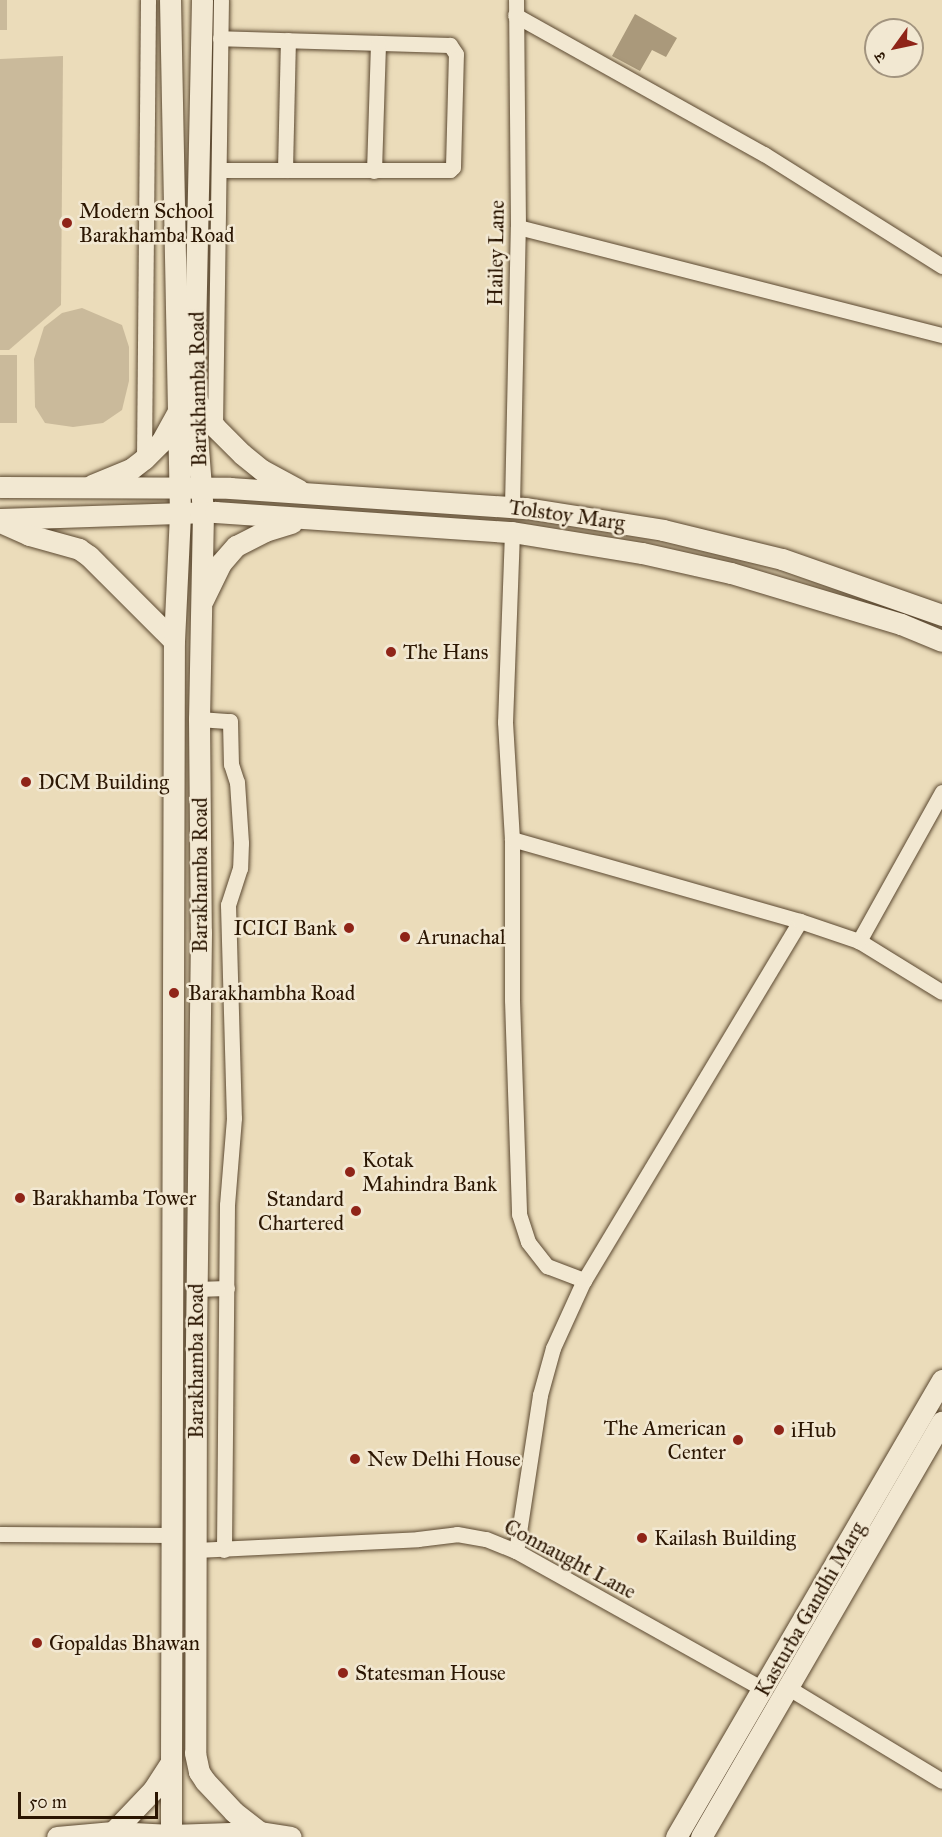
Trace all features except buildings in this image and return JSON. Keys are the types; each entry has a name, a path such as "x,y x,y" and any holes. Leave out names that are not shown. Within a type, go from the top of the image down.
{"main road":[{"name":"Barakhamba Road","path":"170,0 180,489 174,641 171,1835"},
{"name":"Barakhamba Road","path":"202,0 194,396 203,512 199,718 201,932 196,1289 196,1761 205,1780 234,1812 260,1832"},
{"path":"194,396 215,427 242,454 262,470 306,494"},
{"path":"83,489 131,469 144,459 160,442 178,412"},
{"name":"Tolstoy Marg","path":"0,487 201,488 512,506 641,525 764,555 942,615"},
{"name":"Tolstoy Marg","path":"0,520 180,515 203,512 512,532 642,553 731,573 901,624 942,641"},
{"path":"201,606 221,563 236,546 265,531 307,519"},
{"path":"0,520 29,535 85,553 174,641"},
{"name":"Kasturba Gandhi Marg","path":"676,1837 942,1380"},
{"name":"Kasturba Gandhi Marg","path":"701,1837 942,1422"},
{"path":"112,1832 153,1790 171,1762"},
{"path":"57,1837 112,1832 171,1835 260,1832 291,1837"}],"street":[{"path":"144,459 148,0"},
{"path":"215,427 221,0"},
{"path":"516,8 764,154 942,266"},
{"name":"Hailey Lane","path":"512,506 518,227 516,8"},
{"path":"219,170 445,171 453,167 456,65 456,54 450,45 220,38"},
{"path":"285,170 288,40"},
{"path":"374,171 378,43"},
{"path":"518,227 942,335"},
{"path":"512,532 505,722 512,839 512,1000 519,1214 528,1242 547,1266 584,1280"},
{"path":"199,718 230,721 231,764 237,782 241,843 240,868 228,905 234,1118 227,1205 224,1550"},
{"path":"859,941 942,792"},
{"path":"512,839 800,921 859,941 942,992"},
{"path":"516,1551 540,1395 553,1348 584,1280 800,921"},
{"path":"196,1289 227,1288"},
{"path":"0,1534 172,1535"},
{"name":"Connaught Lane","path":"196,1551 457,1534 486,1539 516,1551 763,1689"},
{"path":"787,1687 942,1781"}],"shaded area":[{"path":"0,0 7,0 7,30 0,30"},
{"path":"635,14 677,38 666,57 652,50 640,71 612,56"},
{"path":"63,56 61,305 9,350 0,350 0,59"},
{"path":"82,308 122,325 129,347 129,381 122,410 103,423 73,427 45,423 35,407 34,359 44,327 62,313"},
{"path":"0,355 17,355 17,423 0,423"}],"place":[{"name":"Modern School Barakhamba Road","path":"67,223"},
{"name":"The Hans","path":"391,652"},
{"name":"DCM Building","path":"26,782"},
{"name":"ICICI Bank","path":"349,928"},
{"name":"Arunachal","path":"405,937"},
{"name":"Barakhambha Road","path":"174,993"},
{"name":"Kotak Mahindra Bank","path":"350,1172"},
{"name":"Barakhamba Tower","path":"20,1198"},
{"name":"Standard Chartered","path":"356,1211"},
{"name":"iHub","path":"779,1430"},
{"name":"The American Center","path":"738,1440"},
{"name":"New Delhi House","path":"355,1459"},
{"name":"Kailash Building","path":"642,1538"},
{"name":"Gopaldas Bhawan","path":"37,1643"},
{"name":"Statesman House","path":"343,1673"}]}
